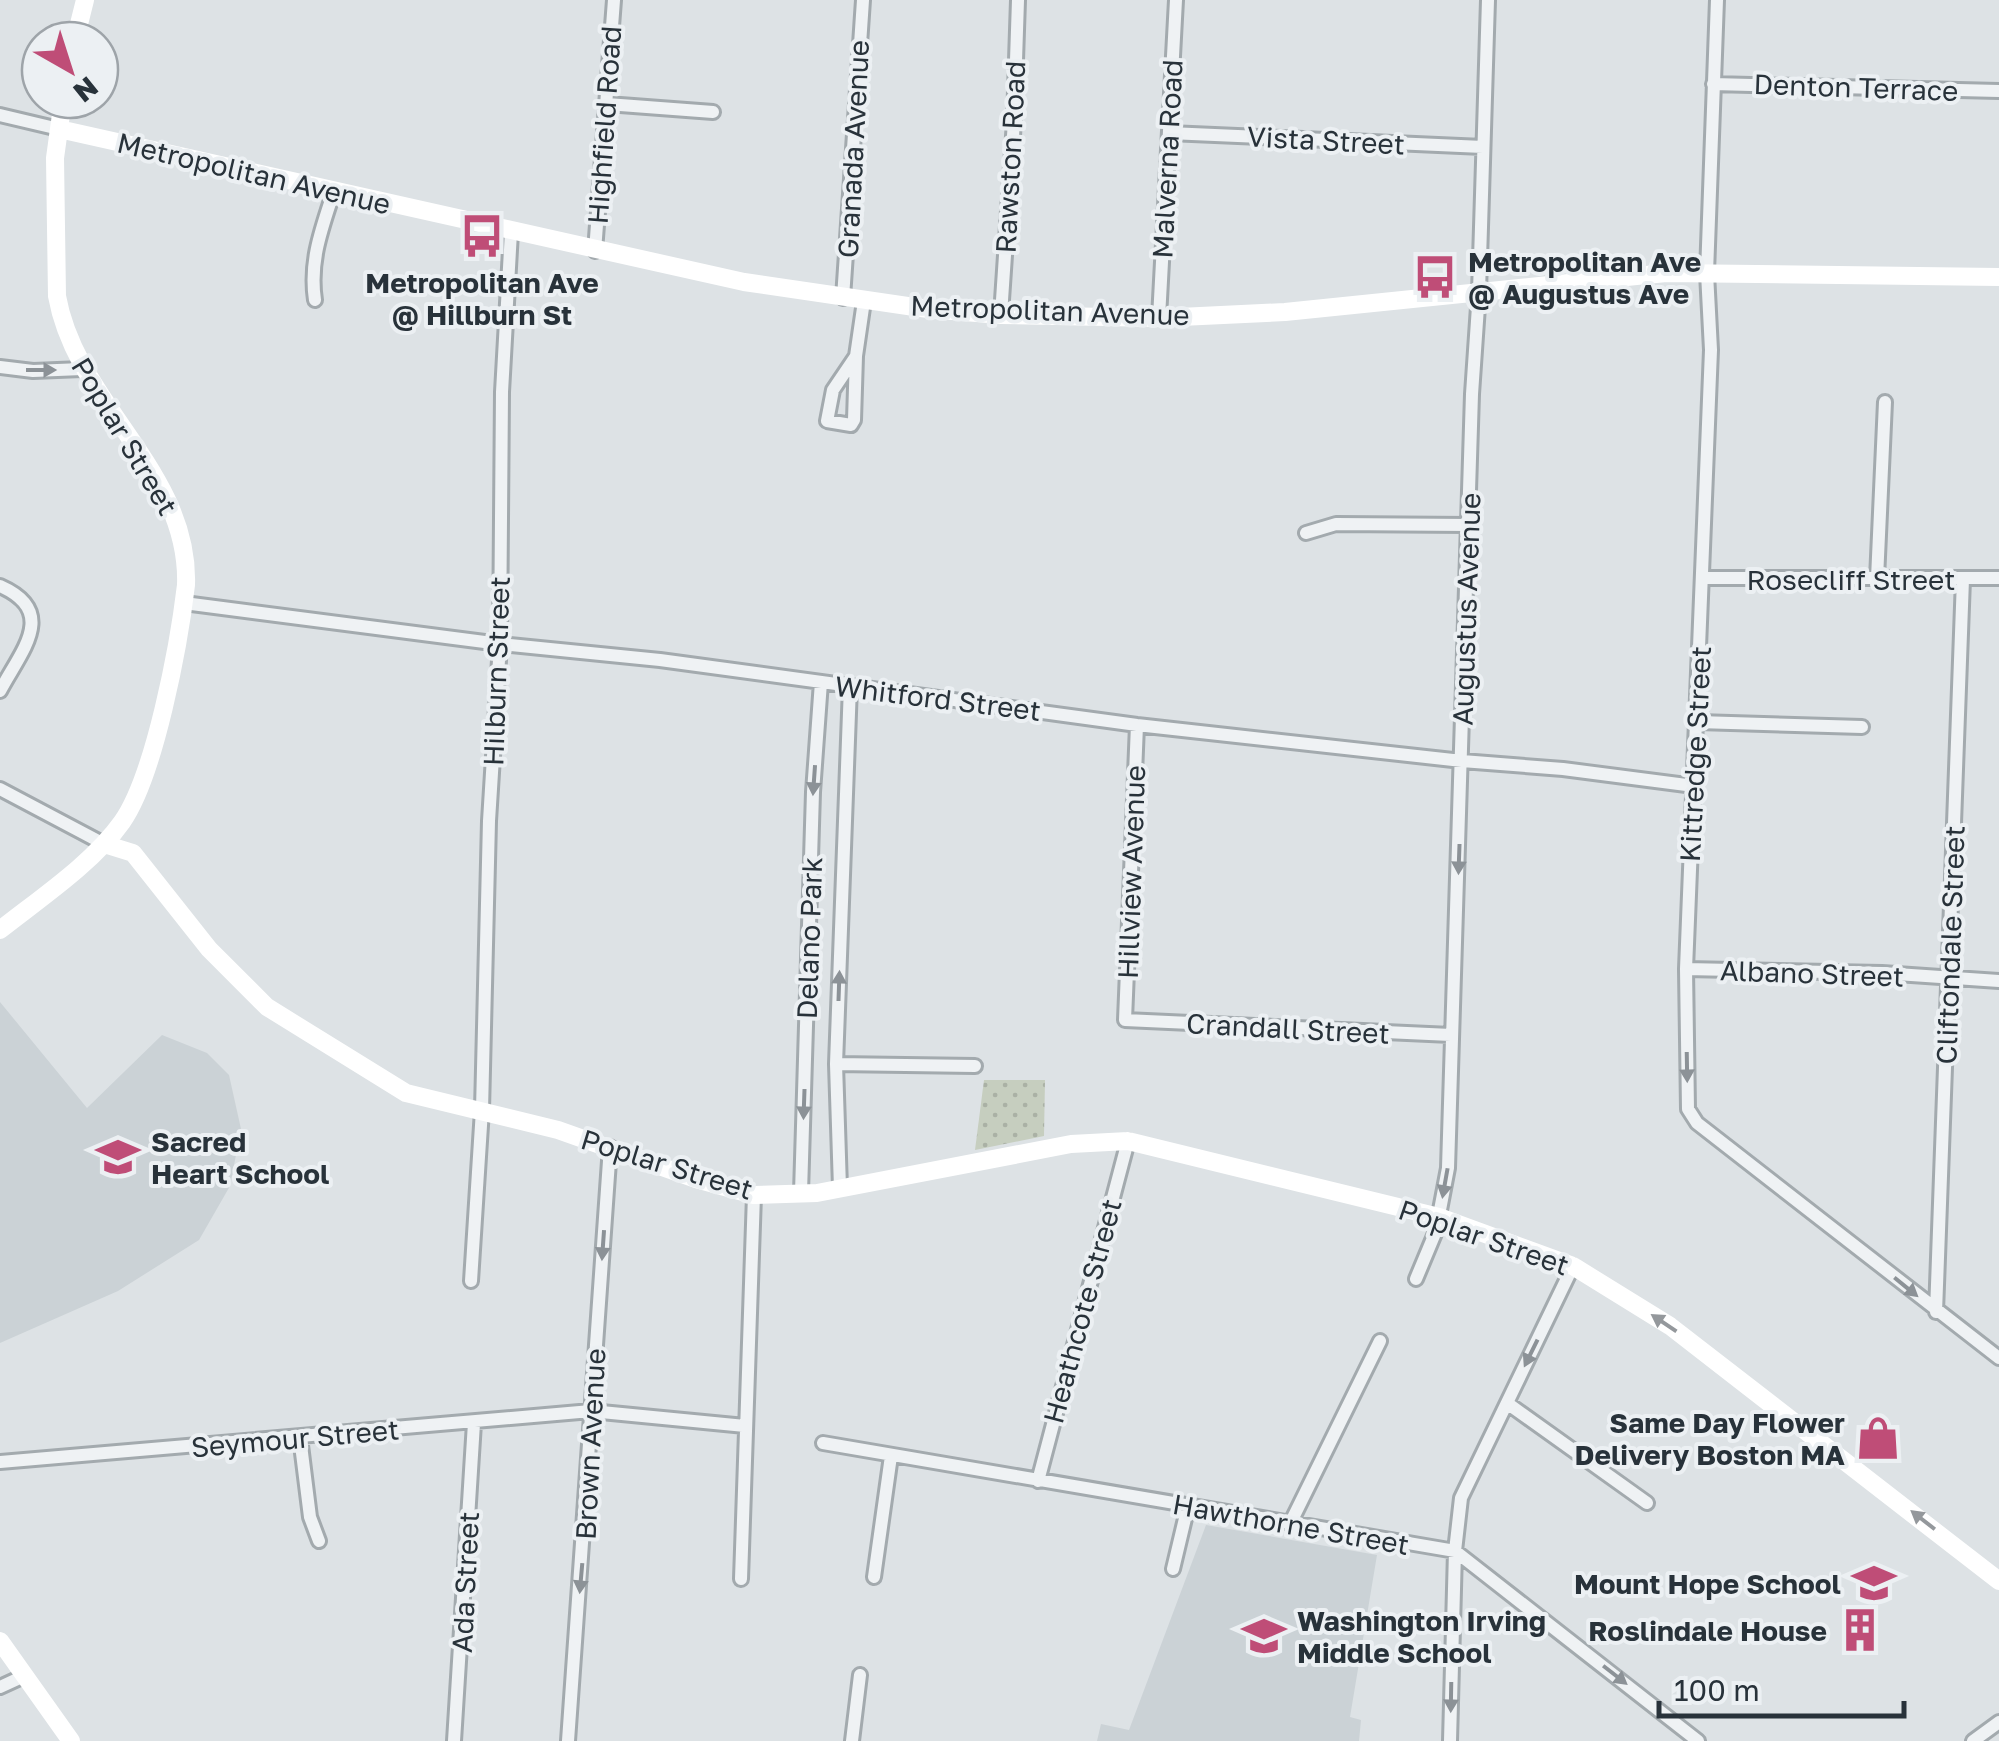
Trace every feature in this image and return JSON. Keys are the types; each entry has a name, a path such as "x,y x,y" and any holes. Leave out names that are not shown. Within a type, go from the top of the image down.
{"street":[{"name":"Highfield Road","path":"595,250 614,0"},
{"name":"Granada Avenue","path":"843,298 862,0"},
{"name":"Rawston Road","path":"1002,315 1018,0"},
{"name":"Malverna Road","path":"1159,318 1176,0"},
{"name":"Augustus Avenue","path":"1416,1279 1439,1217 1448,1168 1488,0"},
{"name":"Kittredge Street","path":"1717,0 1708,273 1711,350 1686,969 1688,1109 1693,1119 1999,1358"},
{"name":"Denton Terrace","path":"1713,84 1999,91"},
{"path":"606,104 713,112"},
{"name":"Metropolitan Avenue","path":"0,116 744,282 843,298 1002,315 1159,318 1284,312 1666,273 1999,277"},
{"name":"Poplar Street","path":"60,120 56,296 66,335 82,369 170,504 181,531 186,565 184,603 144,776 122,822 104,844 133,853 209,949 267,1007 406,1093 558,1130 696,1179 754,1195 840,1188 1071,1144 1128,1141 1439,1217 1574,1266 1669,1326 1999,1581"},
{"name":"Vista Street","path":"1170,133 1482,147"},
{"path":"315,300 314,254 334,191"},
{"name":"Hilburn Street","path":"470,1281 482,1110 488,821 500,644 502,392 511,232"},
{"path":"856,356 833,390 828,420 838,425 852,425 854,420 856,356 864,300"},
{"path":"0,368 82,369"},
{"path":"1877,579 1885,402"},
{"path":"1306,533 1336,524 1469,525"},
{"name":"Rosecliff Street","path":"1702,578 1999,578"},
{"name":"Cliftondale Street","path":"1936,1312 1963,579"},
{"path":"0,586 27,602 34,618 28,639 0,692"},
{"name":"Whitford Street","path":"184,603 500,644 660,660 1137,725 1694,786"},
{"name":"Delano Park","path":"801,1193 813,792 821,682"},
{"name":"Delano Park","path":"840,1188 836,1064 850,686"},
{"path":"1698,722 1862,727"},
{"name":"Hillview Avenue","path":"1124,1020 1137,725"},
{"path":"0,789 104,844 0,930"},
{"name":"Albano Street","path":"1686,969 1882,972 1999,981"},
{"name":"Crandall Street","path":"1124,1020 1452,1034"},
{"path":"836,1064 974,1066"},
{"name":"Heathcote Street","path":"1038,1481 1128,1141"},
{"name":"Brown Avenue","path":"568,1741 610,1148"},
{"path":"740,1579 754,1195"},
{"path":"1450,1741 1455,1551 1461,1498 1574,1266"},
{"path":"1290,1524 1380,1341"},
{"path":"1507,1403 1647,1503"},
{"name":"Seymour Street","path":"0,1462 591,1410 745,1426"},
{"name":"Ada Street","path":"454,1741 474,1423"},
{"path":"300,1437 310,1517 319,1541"},
{"name":"Hawthorne Street","path":"824,1442 1455,1551 1698,1741"},
{"path":"874,1576 891,1456"},
{"path":"1174,1569 1188,1506"},
{"path":"0,1641 71,1741"},
{"path":"852,1741 860,1674"},
{"path":"0,1687 24,1676"},
{"path":"1973,1741 1999,1722"}],"shaded area":[{"name":"Sacred Heart School","path":"0,1002 87,1108 162,1035 207,1053 229,1075 241,1129 230,1186 199,1240 118,1291 0,1343"},
{"name":"Washington Irving Middle School","path":"1206,1525 1377,1555 1350,1717 1361,1720 1359,1741 1097,1741 1101,1724 1129,1730"}],"green space":[{"path":"984,1080 1045,1080 1044,1136 975,1150"}],"place":[{"name":"Metropolitan Ave @ Hillburn St","path":"482,236"},
{"name":"Metropolitan Ave @ Augustus Ave","path":"1435,277"},
{"name":"Sacred Heart School","path":"118,1157"},
{"name":"Same Day Flower Delivery Boston MA","path":"1878,1438"},
{"name":"Mount Hope School","path":"1874,1583"},
{"name":"Roslindale House","path":"1860,1630"},
{"name":"Washington Irving Middle School","path":"1264,1636"}]}
